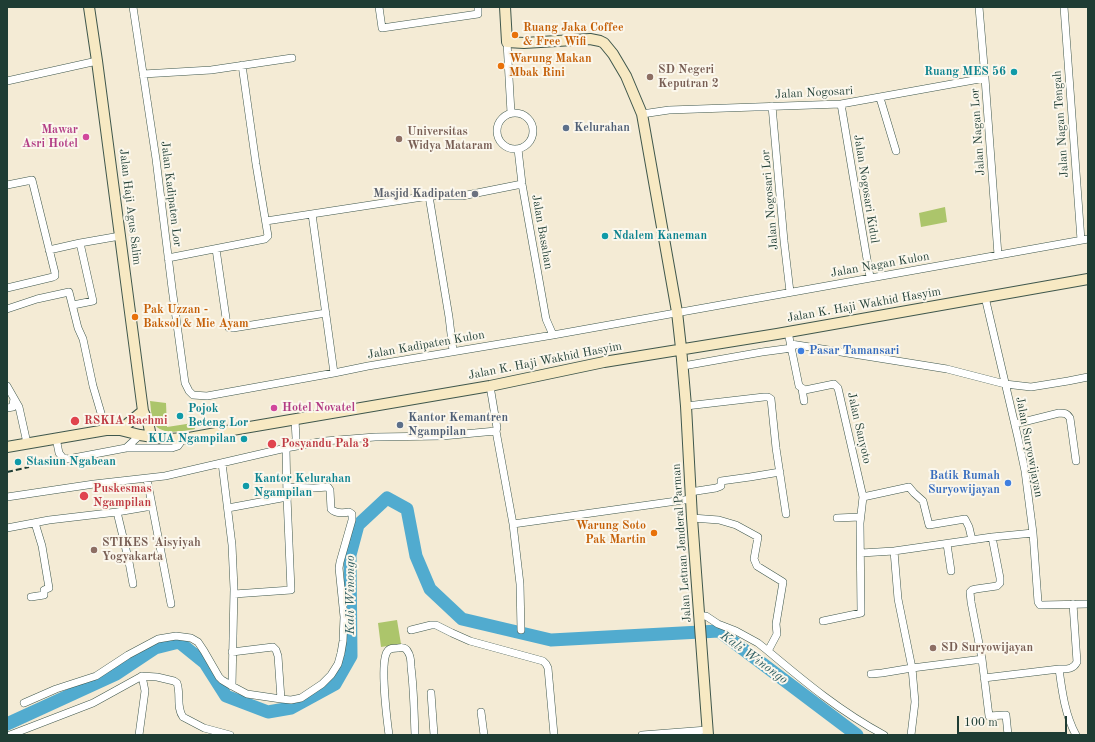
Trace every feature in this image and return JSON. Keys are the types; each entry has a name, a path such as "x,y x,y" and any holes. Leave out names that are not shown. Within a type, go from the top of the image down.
{"street":[{"name":"Jalan Haji Agus Salim","path":"89,7 143,411 148,422 151,436"},
{"name":"Jalan Kadipaten Lor","path":"133,7 156,159 185,383"},
{"path":"379,7 382,28 478,14 478,7"},
{"path":"505,7 511,113"},
{"name":"Jalan Nagan Lor","path":"979,7 998,255"},
{"name":"Jalan Nagan Tengah","path":"1064,7 1084,239"},
{"name":"Jalan Letnan Jenderal Parman","path":"507,42 524,43 590,39 600,41 608,47 621,68 642,114 677,312 683,366 707,732"},
{"path":"143,74 211,70 292,58"},
{"path":"7,81 97,61"},
{"path":"168,258 267,238 268,234 256,164 242,65"},
{"name":"Jalan Nogosari","path":"642,114 669,110 841,104 985,78"},
{"path":"880,98 896,151"},
{"name":"Jalan Nogosari Kidul","path":"841,104 870,277"},
{"name":"Jalan Nogosari Lor","path":"772,106 790,292"},
{"path":"511,113 522,114 531,122 533,128 532,139 523,148 512,149 506,147 502,144 497,134 498,123 506,115 511,113"},
{"name":"Jalan Basahan","path":"518,149 522,184 546,319 553,335"},
{"path":"7,185 32,180 55,273 54,277 7,288"},
{"path":"266,221 429,196 462,196 522,184"},
{"path":"429,196 449,317 452,351"},
{"path":"312,214 334,373"},
{"path":"49,250 120,236"},
{"name":"Jalan Nagan Kulon","path":"677,312 1084,239"},
{"path":"73,305 93,301 80,243"},
{"path":"216,249 227,325 229,328 326,313"},
{"name":"Jalan K. Haji Wakhid Hasyim","path":"7,447 106,430 120,430 166,439 183,439 490,386 604,362 681,348 788,332 1088,279"},
{"path":"7,309 14,308 37,299 69,292 78,328 83,339 92,386 106,430"},
{"name":"Jalan Suryowijayan","path":"985,297 1025,471 1033,532 1038,603 1042,605 1073,604"},
{"name":"Jalan Kadipaten Kulon","path":"185,383 193,395 207,396 368,366 542,337 677,312"},
{"name":"Jalan Basahan","path":"542,337 546,319"},
{"path":"788,332 798,382 802,389 804,401"},
{"path":"683,366 792,346 947,369 1005,384 1031,387 1088,377"},
{"name":"Jalan Sanyoto","path":"802,389 805,390 834,384 838,388 863,497 860,517 861,613 823,621"},
{"path":"7,386 16,401 27,443"},
{"path":"490,386 497,428 496,431 513,524 520,584 521,630"},
{"path":"686,406 768,397 771,399 774,434 786,514"},
{"path":"7,408 13,407 13,404 16,401"},
{"path":"120,430 143,411"},
{"path":"1015,424 1059,413 1066,413 1070,418 1076,461"},
{"path":"295,420 295,446"},
{"path":"7,497 94,484 165,476 295,446 326,441 375,437 442,436 496,431"},
{"path":"126,448 140,435"},
{"path":"56,438 59,453 65,459 126,448 172,448 178,446 183,439"},
{"path":"234,594 291,590 286,448"},
{"path":"222,463 232,536 234,594 232,686"},
{"path":"513,524 691,495 721,486 721,481 780,472"},
{"path":"147,478 171,604"},
{"path":"24,703 56,689 96,676 128,655 158,639 176,636 191,638 198,642 219,677 247,694 291,700 302,698 322,684 331,676 338,664 341,653 344,618 341,595 340,562 352,520 352,514 349,512 340,513 331,509 330,490 328,487 287,488"},
{"path":"863,497 909,487 915,494 922,498 929,525 965,516 972,540"},
{"path":"228,508 287,497"},
{"path":"7,528 49,520 117,512 152,506"},
{"path":"117,512 133,584"},
{"path":"837,518 860,517"},
{"path":"692,518 719,520 736,525 758,537 754,559 757,566 783,582 776,624 777,634 768,651"},
{"path":"31,597 44,595 44,590 49,588 42,546 35,523"},
{"path":"860,553 894,551 1033,532"},
{"path":"992,537 1000,583 993,588 976,588 970,592 982,658 989,716 1006,716 1008,735"},
{"path":"947,544 951,571"},
{"path":"894,551 898,599 912,668 915,702 911,735"},
{"path":"984,678 1073,668 1076,662 1073,604 1088,604"},
{"path":"700,617 706,616 718,624 736,631 758,643 839,708 866,726 884,735"},
{"path":"411,630 436,625 470,640 543,661 548,668 554,735"},
{"path":"232,652 273,647 278,656 280,699"},
{"path":"389,735 384,681 385,657 388,650 401,647 405,648 410,656 413,684 415,735"},
{"path":"871,674 982,658"},
{"path":"1059,669 1063,697 1070,722 1076,735"},
{"path":"139,735 145,691 142,676"},
{"path":"10,735 101,700 142,676 157,677 176,682 180,693 179,709 183,717 204,728 230,735"},
{"path":"431,693 434,735"},
{"path":"481,712 484,735"},
{"path":"642,735 707,732"}],"green space":[{"path":"945,207 947,222 921,227 919,213"},
{"path":"150,401 166,403 167,427 193,423 195,429 173,432 161,430 154,423 152,418"},
{"path":"397,620 401,644 381,647 378,623"}],"waterway":[{"name":"Kali Winongo","path":"7,724 116,674 155,648 179,642 205,663 226,696 268,712 291,708 335,684 351,656 350,555 358,525 387,498 407,509 416,556 430,589 462,619 551,640 719,631 857,735"}],"railway":[{"path":"7,472 29,467"}],"place":[{"name":"Ruang Jaka Coffee & Free Wifi","path":"515,35"},
{"name":"Warung Makan Mbak Rini","path":"501,66"},
{"name":"Ruang MES 56","path":"1014,72"},
{"name":"SD Negeri Keputran 2","path":"650,77"},
{"name":"Kelurahan","path":"566,128"},
{"name":"Mawar Asri Hotel","path":"86,137"},
{"name":"Universitas Widya Mataram","path":"399,139"},
{"name":"Masjid Kadipaten","path":"475,194"},
{"name":"Ndalem Kaneman","path":"605,236"},
{"name":"Pak Uzzan - Baksol & Mie Ayam","path":"135,317"},
{"name":"Pasar Tamansari","path":"801,351"},
{"name":"Hotel Novatel","path":"274,408"},
{"name":"Pojok Beteng Lor","path":"180,416"},
{"name":"RSKIA Rachmi","path":"75,421"},
{"name":"Kantor Kemantren Ngampilan","path":"400,425"},
{"name":"KUA Ngampilan","path":"244,439"},
{"name":"Posyandu Pala 3","path":"272,444"},
{"name":"Stasiun Ngabean","path":"18,462"},
{"name":"Batik Rumah Suryowijayan","path":"1008,483"},
{"name":"Kantor Kelurahan Ngampilan","path":"246,486"},
{"name":"Puskesmas Ngampilan","path":"84,496"},
{"name":"Warung Soto Pak Martin","path":"654,533"},
{"name":"STIKES 'Aisyiyah Yogyakarta","path":"94,550"},
{"name":"SD Suryowijayan","path":"933,648"}]}
